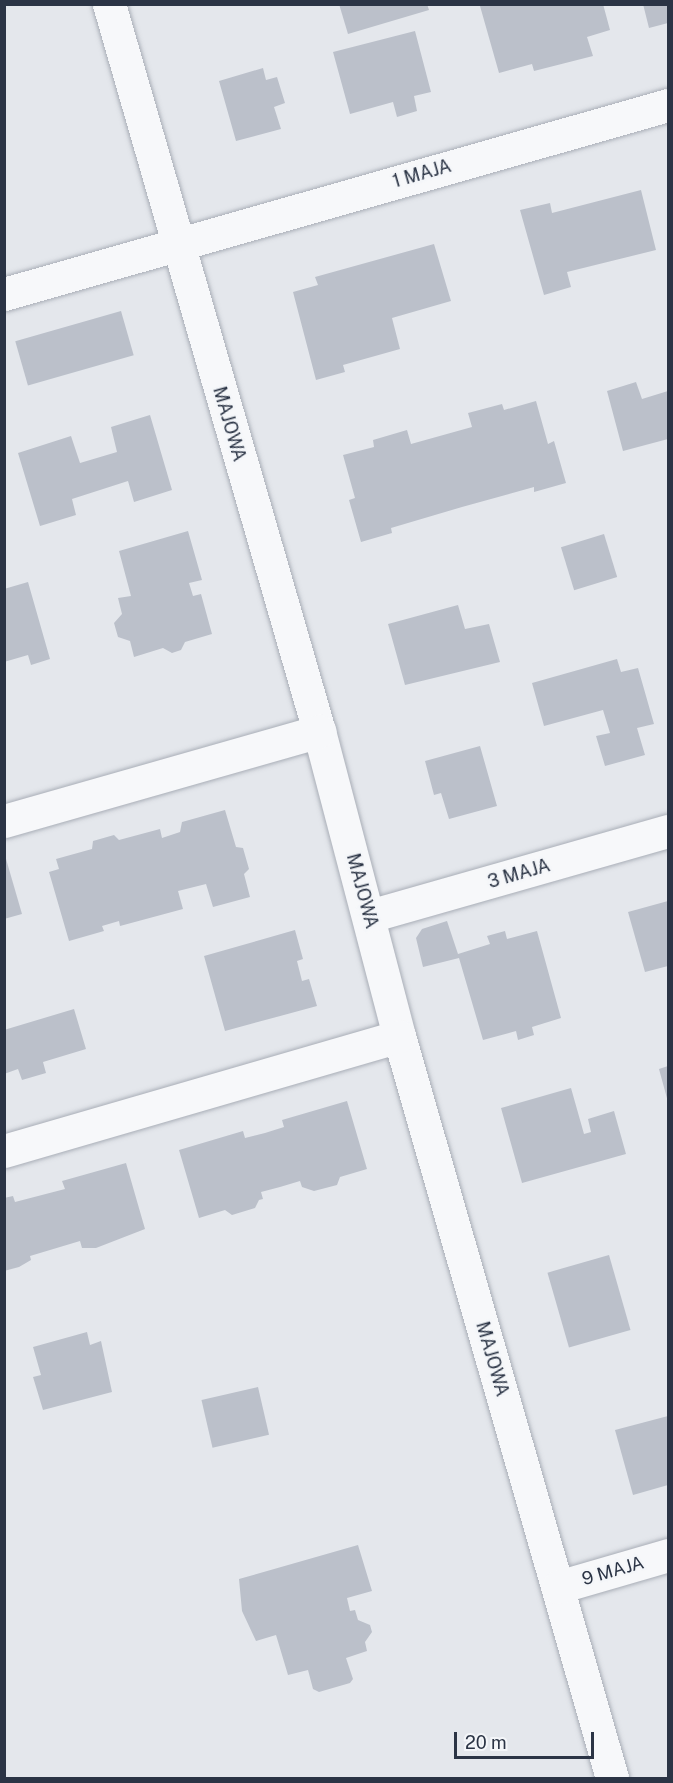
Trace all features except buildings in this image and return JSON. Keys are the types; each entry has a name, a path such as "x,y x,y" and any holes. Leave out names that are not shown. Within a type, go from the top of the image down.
{"street":[{"name":"MAJOWA","path":"109,4 176,243 319,731 399,1036 612,1779"},
{"name":"1 MAJA","path":"4,294 176,243 669,105"},
{"path":"4,821 319,731"},
{"name":"3 MAJA","path":"369,916 669,831"},
{"path":"4,1151 399,1036"},
{"name":"9 MAJA","path":"558,1587 669,1555"}]}
